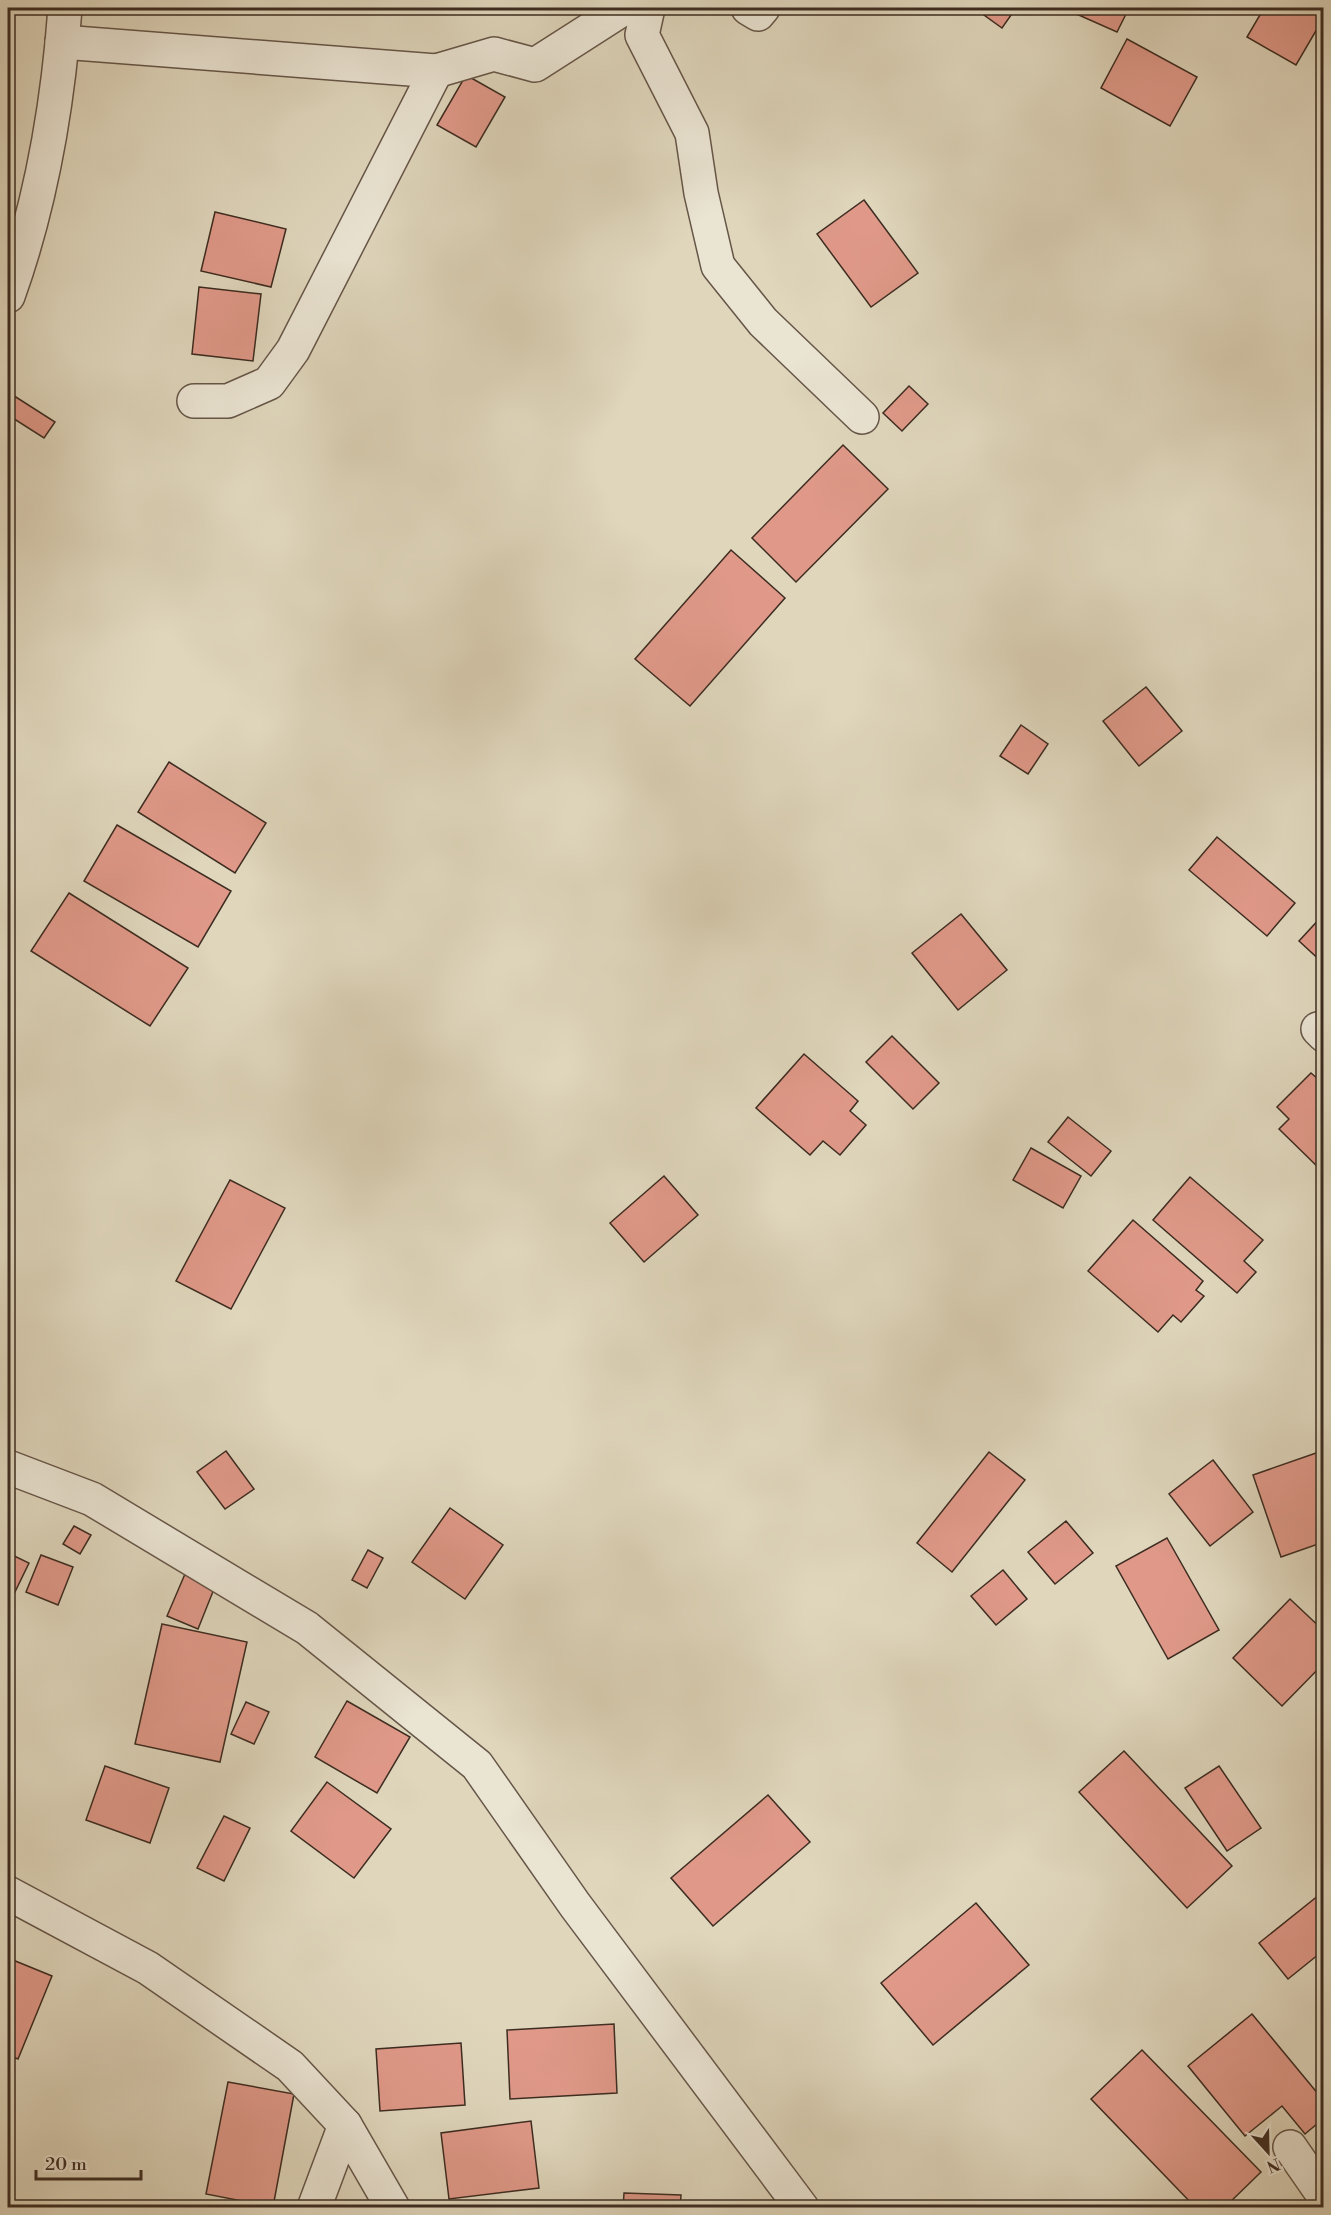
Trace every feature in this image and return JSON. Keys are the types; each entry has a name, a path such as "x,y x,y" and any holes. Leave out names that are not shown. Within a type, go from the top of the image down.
{"street":[{"path":"8,296 27,243 60,75 65,8"},
{"path":"62,42 436,71 494,54 535,65 624,8"},
{"path":"648,8 642,35 692,133 701,193 718,266 763,322 862,417"},
{"path":"748,8 758,14 763,8"},
{"path":"194,401 228,401 269,383 292,350 436,71"},
{"path":"8,1467 92,1499 307,1628 477,1764 575,1905 802,2208"},
{"path":"8,1893 148,1968 290,2066 345,2125 393,2208"},
{"path":"314,2208 345,2125"},
{"path":"1290,2147 1323,2196"}],"building":[{"path":"989,8 1016,8 1002,28 984,15"},
{"path":"1063,8 1129,8 1117,32"},
{"path":"1264,8 1324,8 1324,17 1296,65 1247,37"},
{"path":"1127,39 1197,77 1170,126 1101,88"},
{"path":"466,75 505,97 476,147 437,125"},
{"path":"864,200 918,273 871,307 817,234"},
{"path":"215,212 286,229 271,287 201,271"},
{"path":"199,287 261,294 253,361 192,354"},
{"path":"909,386 928,404 902,431 883,413"},
{"path":"8,392 55,422 44,438 8,415"},
{"path":"843,445 888,489 796,582 752,538"},
{"path":"731,550 785,598 690,706 635,659"},
{"path":"1146,687 1182,731 1139,766 1103,721"},
{"path":"1021,725 1048,744 1028,774 1000,756"},
{"path":"169,762 266,823 235,873 138,812"},
{"path":"117,825 231,891 198,947 84,881"},
{"path":"1217,837 1295,903 1267,936 1189,870"},
{"path":"69,893 188,968 150,1026 31,951"},
{"path":"961,914 1007,970 958,1010 912,953"},
{"path":"1324,914 1324,964 1299,941"},
{"path":"892,1036 939,1083 913,1109 866,1062"},
{"path":"804,1054 858,1101 850,1111 866,1125 840,1155 823,1141 810,1155 756,1108"},
{"path":"1311,1073 1324,1084 1324,1173 1279,1129 1289,1119 1277,1107"},
{"path":"1068,1117 1111,1151 1091,1176 1048,1142"},
{"path":"1031,1148 1081,1176 1063,1208 1013,1180"},
{"path":"664,1176 698,1215 644,1262 610,1223"},
{"path":"1190,1177 1263,1240 1244,1261 1256,1272 1237,1293 1153,1220"},
{"path":"230,1180 285,1208 231,1309 176,1281"},
{"path":"1133,1220 1203,1281 1196,1290 1204,1296 1181,1322 1173,1315 1158,1332 1088,1271"},
{"path":"226,1451 254,1489 225,1509 197,1472"},
{"path":"989,1452 1025,1480 952,1572 917,1543"},
{"path":"1319,1452 1324,1464 1324,1542 1281,1557 1253,1475"},
{"path":"1213,1460 1253,1512 1210,1546 1169,1494"},
{"path":"450,1508 503,1545 465,1599 412,1562"},
{"path":"1066,1521 1093,1553 1055,1584 1028,1552"},
{"path":"74,1526 91,1535 80,1554 63,1544"},
{"path":"1167,1538 1219,1630 1168,1659 1116,1566"},
{"path":"368,1550 383,1558 367,1588 352,1580"},
{"path":"8,1553 29,1563 13,1596 8,1593"},
{"path":"41,1555 73,1567 58,1605 26,1592"},
{"path":"188,1567 218,1579 198,1629 167,1616"},
{"path":"1003,1570 1027,1599 996,1625 971,1596"},
{"path":"1290,1599 1324,1631 1324,1663 1282,1706 1233,1658"},
{"path":"162,1624 247,1642 220,1762 135,1744"},
{"path":"347,1701 410,1737 377,1793 315,1757"},
{"path":"246,1702 269,1712 254,1744 231,1734"},
{"path":"1124,1751 1232,1866 1187,1908 1079,1792"},
{"path":"105,1766 169,1788 150,1843 86,1820"},
{"path":"1219,1766 1261,1828 1227,1851 1185,1788"},
{"path":"327,1782 391,1829 354,1878 291,1831"},
{"path":"768,1795 810,1842 713,1926 671,1878"},
{"path":"224,1816 250,1828 224,1881 197,1868"},
{"path":"1324,1891 1324,1950 1288,1979 1259,1943"},
{"path":"976,1903 1029,1965 933,2045 881,1983"},
{"path":"8,1958 52,1976 18,2059 8,2055"},
{"path":"1252,2014 1324,2101 1324,2118 1305,2134 1282,2106 1245,2136 1188,2066"},
{"path":"614,2024 617,2093 510,2099 507,2030"},
{"path":"461,2043 465,2105 380,2111 376,2049"},
{"path":"1142,2050 1261,2172 1224,2208 1196,2208 1091,2099"},
{"path":"228,2082 294,2094 273,2207 206,2194"},
{"path":"531,2121 539,2188 449,2199 441,2133"},
{"path":"624,2193 681,2195 680,2208 623,2208"}]}
